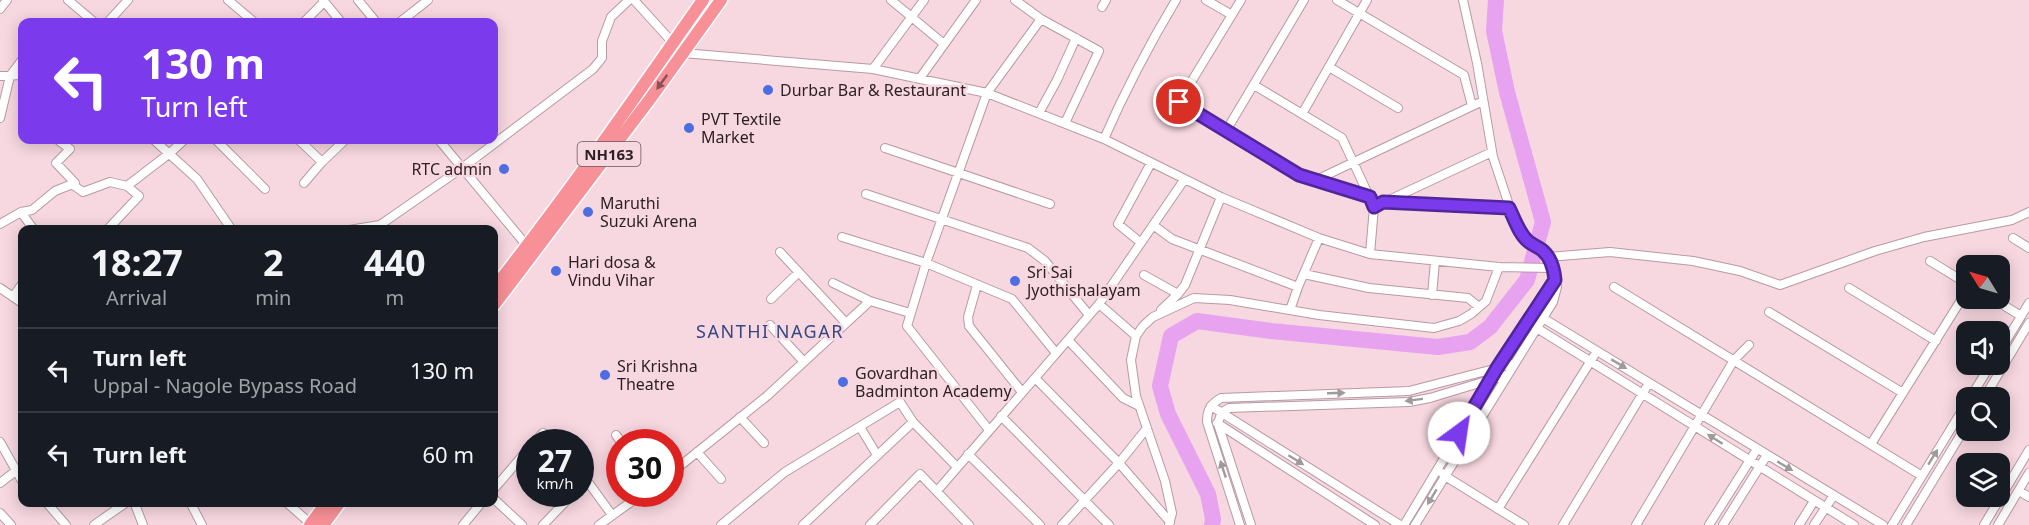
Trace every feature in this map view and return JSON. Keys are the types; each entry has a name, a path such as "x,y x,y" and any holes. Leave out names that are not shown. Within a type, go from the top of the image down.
{"highway":[{"name":"NH163","path":"498,283 622,117 703,0"},
{"name":"NH163","path":"498,300 721,0"},
{"path":"315,525 324,507"},
{"path":"315,525 335,507"}],"street":[{"path":"0,9 7,0"},
{"path":"68,0 88,18"},
{"path":"112,18 128,0"},
{"path":"229,0 249,18"},
{"path":"358,0 373,18"},
{"path":"404,18 428,0"},
{"path":"498,141 593,69 602,58 602,41 611,17 629,0"},
{"path":"634,0 673,43"},
{"path":"891,0 944,44"},
{"path":"873,69 924,0"},
{"path":"920,78 976,0"},
{"path":"1015,0 1041,19 1099,51 1065,123"},
{"path":"1104,139 1154,35 1176,0"},
{"path":"1206,0 1232,15"},
{"path":"1241,0 1179,102 1299,175 1370,197"},
{"path":"1226,131 1304,0"},
{"path":"1337,0 1464,75 1472,106"},
{"path":"1302,114 1367,0"},
{"path":"1415,525 1553,302 1557,288 1553,268 1546,254 1528,242 1509,208 1492,152 1477,63 1463,0"},
{"path":"308,18 323,1 338,18"},
{"path":"989,430 907,326 926,264 987,93 1041,19"},
{"path":"1039,113 1076,38"},
{"path":"683,53 873,69 987,93 1104,139 1221,197 1319,238 1370,254 1499,267 1553,268"},
{"path":"0,118 10,76 18,65"},
{"path":"1329,66 1398,108"},
{"path":"0,76 18,75"},
{"path":"1254,85 1342,138 1374,207 1370,254"},
{"path":"1316,180 1483,101"},
{"path":"63,144 70,149 56,163 75,183 73,185 83,192 110,182 127,186 139,196 112,225"},
{"path":"159,144 196,179 228,225"},
{"path":"127,186 180,144"},
{"path":"220,144 265,189"},
{"path":"303,144 322,162"},
{"path":"304,183 341,144"},
{"path":"442,144 527,246"},
{"path":"382,225 494,144"},
{"path":"885,148 1050,204"},
{"path":"1374,207 1492,152"},
{"path":"1140,242 1118,224 1151,163"},
{"path":"937,491 1099,304 1184,180"},
{"path":"0,224 21,212 32,210 55,191 75,183"},
{"path":"866,194 1028,248 1045,261 1089,315"},
{"path":"1169,524 1172,513 1165,481 1136,396 1131,360 1136,336 1185,285 1221,197"},
{"path":"1383,202 1509,208"},
{"path":"21,212 30,225"},
{"path":"1546,254 1610,252 1693,261 1740,271 1780,285 1875,251 1924,237 2012,220 2029,212"},
{"path":"1153,225 1172,239 1298,287"},
{"path":"842,237 926,264 1012,299 1056,354"},
{"path":"1290,310 1319,238"},
{"path":"2013,238 2029,248"},
{"path":"780,252 846,323"},
{"path":"1432,295 1435,261"},
{"path":"1930,261 1956,277"},
{"path":"1153,317 1194,298 1230,300 1319,315 1434,328 1459,321 1479,307 1486,300 1499,267"},
{"path":"771,299 799,272"},
{"path":"1304,274 1369,288 1468,298 1479,307"},
{"path":"1144,275 1178,294"},
{"path":"1211,406 1402,525 1497,368 1555,280"},
{"path":"833,283 870,301 910,313"},
{"path":"977,285 968,317 969,326 1022,392"},
{"path":"1614,287 1922,476"},
{"path":"0,288 18,300"},
{"path":"1849,288 1936,341"},
{"path":"13,297 18,290"},
{"path":"1178,294 1179,305"},
{"path":"684,463 804,362 870,301"},
{"path":"2010,334 2029,303"},
{"path":"1099,304 1136,336"},
{"path":"1871,444 1956,308"},
{"path":"1991,387 2029,322 2010,309"},
{"path":"1533,312 1883,525"},
{"path":"1769,312 1903,393"},
{"path":"1527,322 1854,525"},
{"path":"770,325 804,362"},
{"path":"1068,340 1123,398 1139,406"},
{"path":"1636,525 1734,360 1749,345"},
{"path":"1498,509 1597,351"},
{"path":"1240,525 1207,418 1207,412 1211,406 1221,398 1409,391 1513,364"},
{"path":"1251,525 1218,424 1221,413 1229,408 1409,402 1506,375"},
{"path":"1035,378 1119,463 1169,524"},
{"path":"1563,525 1649,383"},
{"path":"721,525 785,472 900,402 913,422 957,467"},
{"path":"1001,416 1108,525"},
{"path":"740,417 764,443"},
{"path":"1207,418 1375,525"},
{"path":"1892,525 1956,420"},
{"path":"803,525 913,422"},
{"path":"860,428 877,455"},
{"path":"1062,525 1119,463 1147,428"},
{"path":"1906,525 1957,441"},
{"path":"0,442 17,470 0,483"},
{"path":"1709,525 1757,449"},
{"path":"1984,525 2029,450"},
{"path":"697,452 721,479"},
{"path":"968,454 1040,525"},
{"path":"1723,525 1767,455"},
{"path":"498,484 516,463"},
{"path":"1438,468 1445,476 1524,525"},
{"path":"876,523 920,474 969,525"},
{"path":"1998,525 2028,477"},
{"path":"594,490 612,514"},
{"path":"2019,491 2029,497"},
{"path":"1814,525 1834,495"},
{"path":"1799,525 1814,501"},
{"path":"498,504 522,525"},
{"path":"50,507 66,525"},
{"path":"100,523 121,507"},
{"path":"136,507 143,525"},
{"path":"193,507 202,525"},
{"path":"292,507 315,525"},
{"path":"463,525 478,507"},
{"path":"543,525 560,507"},
{"path":"598,525 622,507"},
{"path":"0,513 10,525"}],"waterway":[{"path":"1212,525 1208,494 1168,414 1160,386 1171,336 1197,321 1271,331 1438,347 1470,342 1490,327 1527,280 1543,222 1507,92 1494,31 1496,0"}],"place":[{"name":"Durbar Bar & Restaurant","path":"768,90"},
{"name":"PVT Textile Market","path":"689,128"},
{"name":"RTC admin","path":"504,169"},
{"name":"Maruthi Suzuki Arena","path":"588,212"},
{"name":"Hari dosa & Vindu Vihar","path":"556,271"},
{"name":"Sri Sai Jyothishalayam","path":"1015,281"},
{"name":"Sri Krishna Theatre","path":"605,375"},
{"name":"Govardhan Badminton Academy","path":"843,382"}],"district":[{"name":"SANTHI NAGAR","path":"770,331"}],"route":[{"path":"1179,102 1299,175 1370,197 1374,207 1383,202 1509,208 1528,242 1544,251 1548,256 1555,280 1497,368 1459,433"}]}
